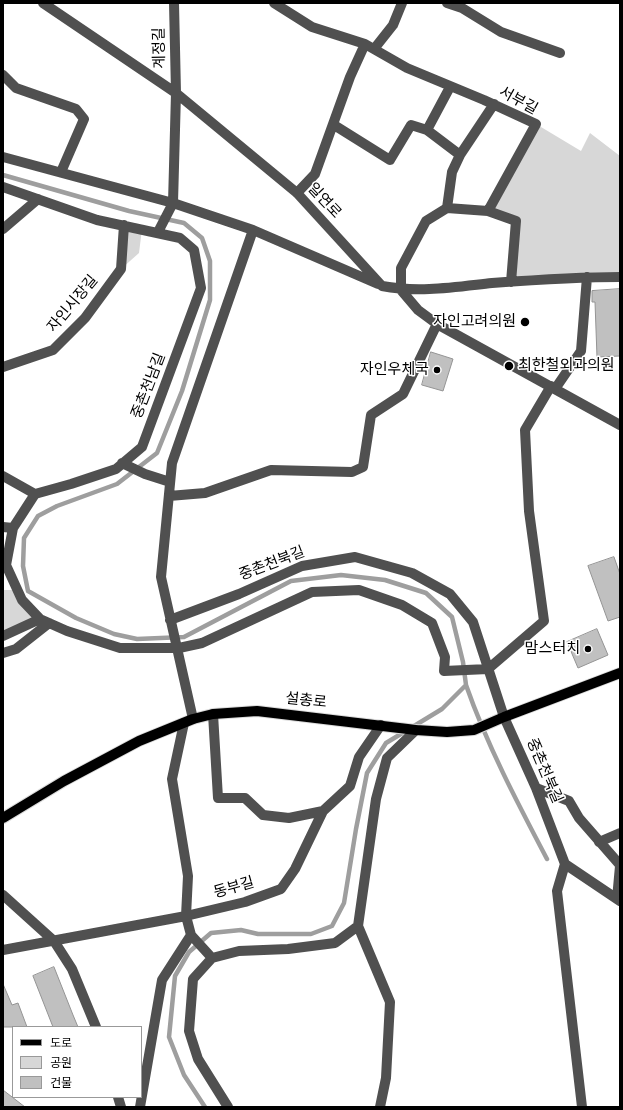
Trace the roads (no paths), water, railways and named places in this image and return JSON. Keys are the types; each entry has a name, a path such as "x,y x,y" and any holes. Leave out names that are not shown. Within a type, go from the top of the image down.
{"main road":[{"name":"설총로","path":"3,818 64,781 139,741 189,721 213,714 257,711 416,730 447,732 474,730 620,673"}],"street":[{"name":"일연로","path":"43,3 176,93 297,193 382,286"},
{"name":"계정길","path":"173,202 176,93 174,3"},
{"name":"서부길","path":"274,3 312,27 370,47 407,68 494,104 536,124 488,210"},
{"path":"297,193 315,174 334,125 350,77 370,47 394,25 402,3"},
{"path":"447,3 464,5 501,32 560,53"},
{"path":"3,75 16,88 76,109 84,119 61,172"},
{"path":"427,130 450,86"},
{"path":"447,208 452,172 460,155 494,104"},
{"path":"334,125 390,160 411,125 427,130 460,155"},
{"path":"3,157 173,202 253,230 382,286 401,290 417,291 511,282 587,277 620,277"},
{"name":"중촌천남길","path":"3,187 97,220 158,232 180,238 194,250 201,288 142,447 116,469 35,494"},
{"path":"3,229 38,199"},
{"path":"158,232 173,202"},
{"path":"511,282 516,222 488,210 447,208 426,221 401,268 401,290 418,310 437,324 620,425"},
{"name":"자인시장길","path":"3,367 53,350 85,318 121,269 124,225"},
{"path":"212,958 191,935 186,916 188,876 172,780 189,721 179,648 170,620 161,577 172,463 253,230"},
{"path":"3,476 35,494 8,528 6,565 22,600 45,621 67,631 120,648 179,648 202,643 312,592 359,590 402,605 432,623 445,657 444,671 488,669 544,621 529,511 525,430 553,388 581,351 587,277"},
{"path":"169,496 205,493 271,470 352,472 363,467 370,415 403,394 437,324"},
{"path":"122,463 145,474 170,482"},
{"name":"중촌천북길","path":"170,620 239,594 302,566 355,557 412,573 450,594 473,622 504,717 536,788 565,864"},
{"path":"3,636 45,621"},
{"path":"3,653 16,650 45,621"},
{"path":"213,714 218,798 245,798 262,815 289,818 323,811"},
{"name":"동부길","path":"3,950 186,916 245,902 281,888 295,869 323,811 350,786 359,757 382,725"},
{"path":"380,1107 386,1078 390,1002 358,926 376,799 387,758 416,730"},
{"path":"536,788 569,801 579,818 620,865 618,900"},
{"path":"599,842 620,833"},
{"path":"582,1107 557,891 565,864 618,900"},
{"path":"3,894 54,941 72,969 96,1026"},
{"path":"228,1107 198,1059 188,1031 193,979 212,958 239,950 288,949 335,943 358,926"},
{"path":"142,1095 162,980 191,935"}],"waterway":[{"path":"3,175 129,211 184,223 202,238 210,261 210,300 182,391 157,453 117,484 57,506 38,516 24,538 23,566 28,591 76,618 114,634 137,639 184,637 291,581 341,575 385,580 426,593 452,617 463,662 466,685 442,709 386,743 367,773 344,903 332,926 311,934 258,934 241,930 211,933 189,952 175,976 169,1037 184,1075 205,1107"},
{"path":"466,685 493,751 547,859"}],"place":[{"name":"자인고려의원","path":"525,322"},
{"name":"최한철외과의원","path":"509,366"},
{"name":"자인우체국","path":"437,370"},
{"name":"맘스터치","path":"588,649"}]}
